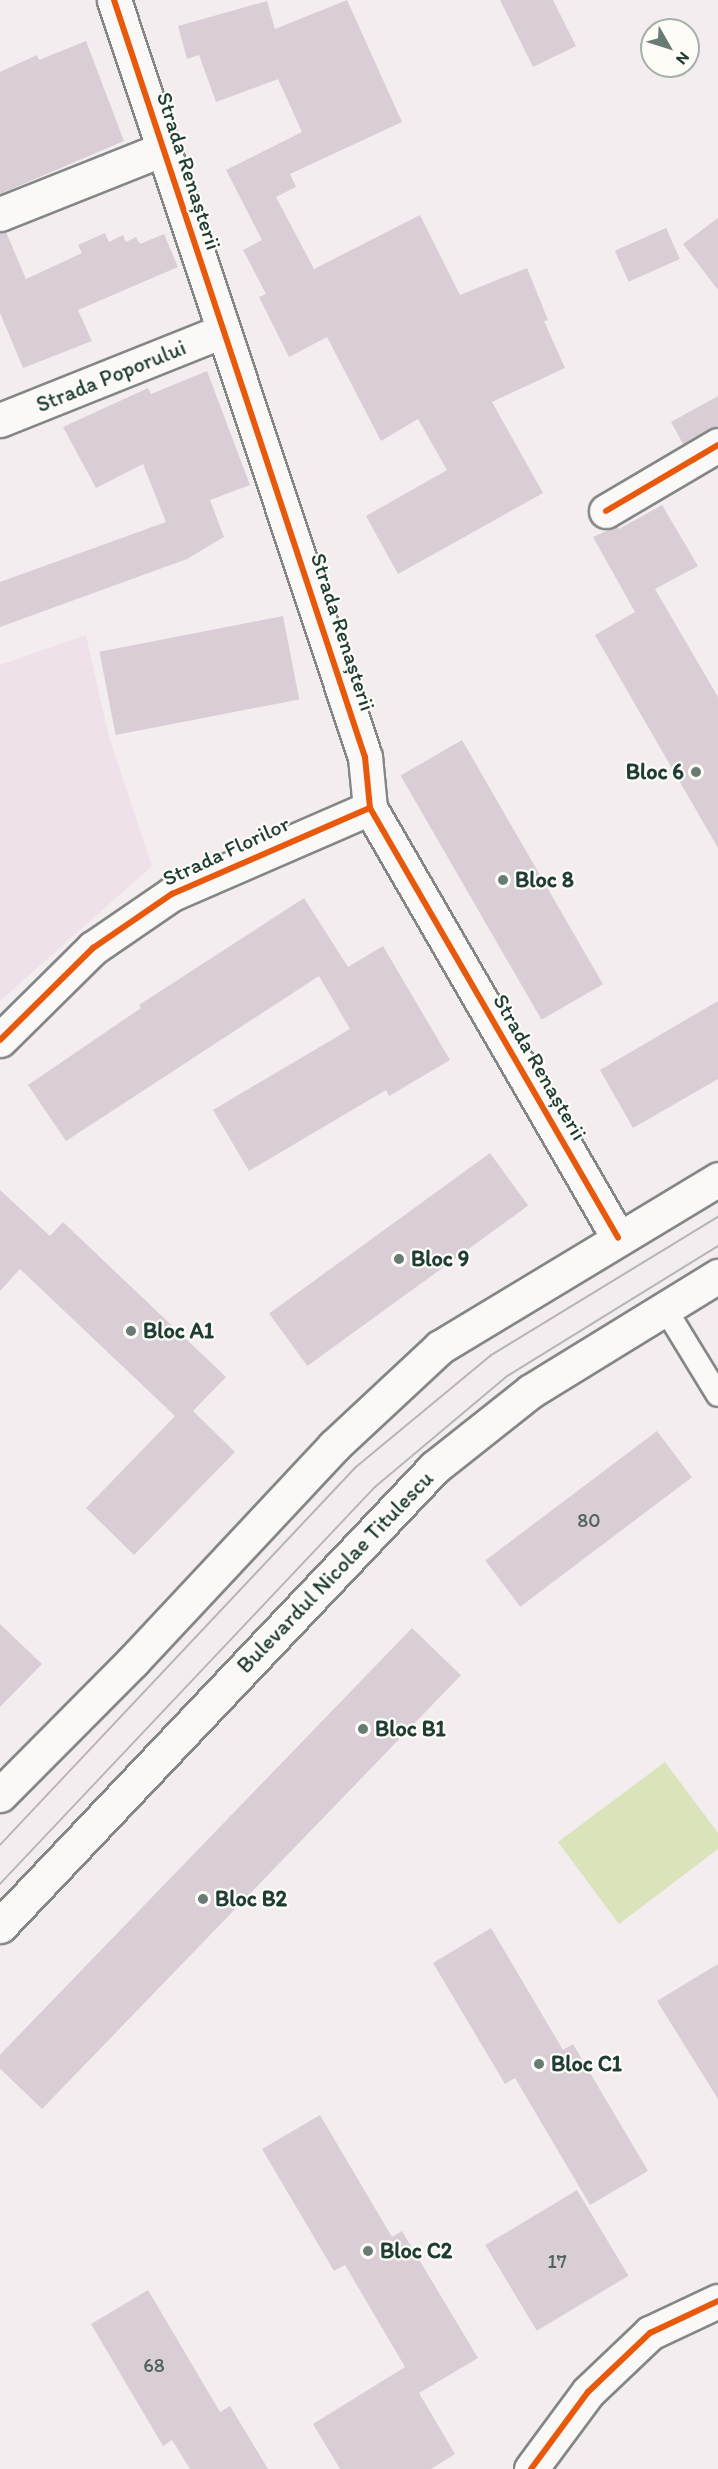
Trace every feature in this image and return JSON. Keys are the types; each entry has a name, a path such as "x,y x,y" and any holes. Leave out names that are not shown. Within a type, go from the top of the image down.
{"street":[{"name":"Strada Renașterii","path":"114,0 365,757 370,808 618,1238"},
{"path":"0,214 163,149"},
{"name":"Strada Poporului","path":"0,420 222,331"},
{"path":"606,511 718,445"},
{"name":"Strada Florilor","path":"0,1040 93,948 172,894 370,808"},
{"path":"0,1796 133,1661 334,1446 440,1347 718,1179"},
{"name":"Bulevardul Nicolae Titulescu","path":"0,1926 435,1467 531,1391 664,1307 718,1276"},
{"path":"531,2469 588,2392 650,2333 718,2301"}],"lane":[{"path":"664,1307 718,1395"}],"shaded area":[{"path":"86,635 109,737 152,866 0,1001 0,665"}],"green space":[{"path":"665,1762 718,1833 718,1849 619,1924 558,1842"}],"building":[{"path":"347,0 402,122 290,174 296,187 276,197 314,269 420,215 460,295 527,268 548,320 544,321 565,368 492,402 543,493 398,574 366,516 447,470 418,419 381,441 327,337 289,357 259,297 266,294 243,250 262,240 226,170 302,132 278,79 216,102 199,55 187,59 178,26 267,1 275,29"},
{"path":"500,0 553,0 576,46 533,67"},
{"path":"86,41 124,141 0,194 0,72 37,55 39,60"},
{"path":"718,218 718,290 683,244"},
{"path":"666,228 680,259 629,282 615,251"},
{"path":"0,232 6,232 26,279 82,253 78,245 105,233 109,242 123,235 126,242 136,237 140,244 164,234 178,267 78,310 92,341 23,368 0,313"},
{"path":"207,371 250,485 210,500 224,537 187,559 0,627 0,582 166,522 143,464 96,488 63,427 148,388 151,394"},
{"path":"718,396 718,426 683,444 671,422"},
{"name":"Bloc 6","path":"662,505 698,566 655,589 718,697 718,848 595,635 635,612 593,537 617,526 619,529"},
{"path":"283,616 299,699 116,735 99,652"},
{"name":"Bloc 8","path":"462,740 603,984 542,1020 401,776"},
{"path":"304,898 348,967 383,946 450,1060 389,1096 386,1090 249,1171 213,1110 350,1029 319,976 66,1141 28,1085 141,1008 139,1005"},
{"path":"718,1001 718,1079 633,1128 600,1070"},
{"name":"Bloc 9","path":"490,1153 528,1206 307,1366 269,1313"},
{"name":"Bloc A1","path":"0,1190 50,1236 63,1222 226,1377 193,1411 235,1452 134,1555 86,1508 175,1416 20,1269 0,1291"},
{"path":"657,1431 692,1477 520,1607 485,1560"},
{"path":"0,1624 42,1664 0,1707"},
{"path":"412,1628 461,1675 42,2109 0,2068 0,2055"},
{"name":"Bloc C1","path":"491,1928 563,2050 573,2044 648,2171 590,2205 515,2078 505,2084 433,1963"},
{"path":"718,1964 718,2099 657,2001"},
{"name":"Bloc C2","path":"320,2115 392,2237 402,2231 478,2358 419,2393 455,2454 431,2469 340,2469 313,2424 405,2367 345,2265 334,2271 262,2149"},
{"path":"577,2190 629,2276 537,2331 485,2245"},
{"path":"148,2290 220,2412 230,2406 268,2469 190,2469 172,2440 163,2446 91,2324"}],"tram line":[{"path":"0,1845 356,1467 490,1356 718,1217"},
{"path":"0,1884 375,1487 506,1377 718,1246"}],"cycle path":[{"path":"114,0 365,757 370,808 618,1238"},
{"path":"606,511 718,445"},
{"path":"0,1040 93,948 172,894 370,808"},
{"path":"531,2469 588,2392 650,2333 718,2301"}],"place":[{"name":"Bloc 6","path":"696,772"},
{"name":"Bloc 8","path":"503,880"},
{"name":"Bloc 9","path":"399,1259"},
{"name":"Bloc A1","path":"131,1331"},
{"name":"Bloc B1","path":"363,1729"},
{"name":"Bloc B2","path":"203,1899"},
{"name":"Bloc C1","path":"539,2064"},
{"name":"Bloc C2","path":"368,2251"}]}
